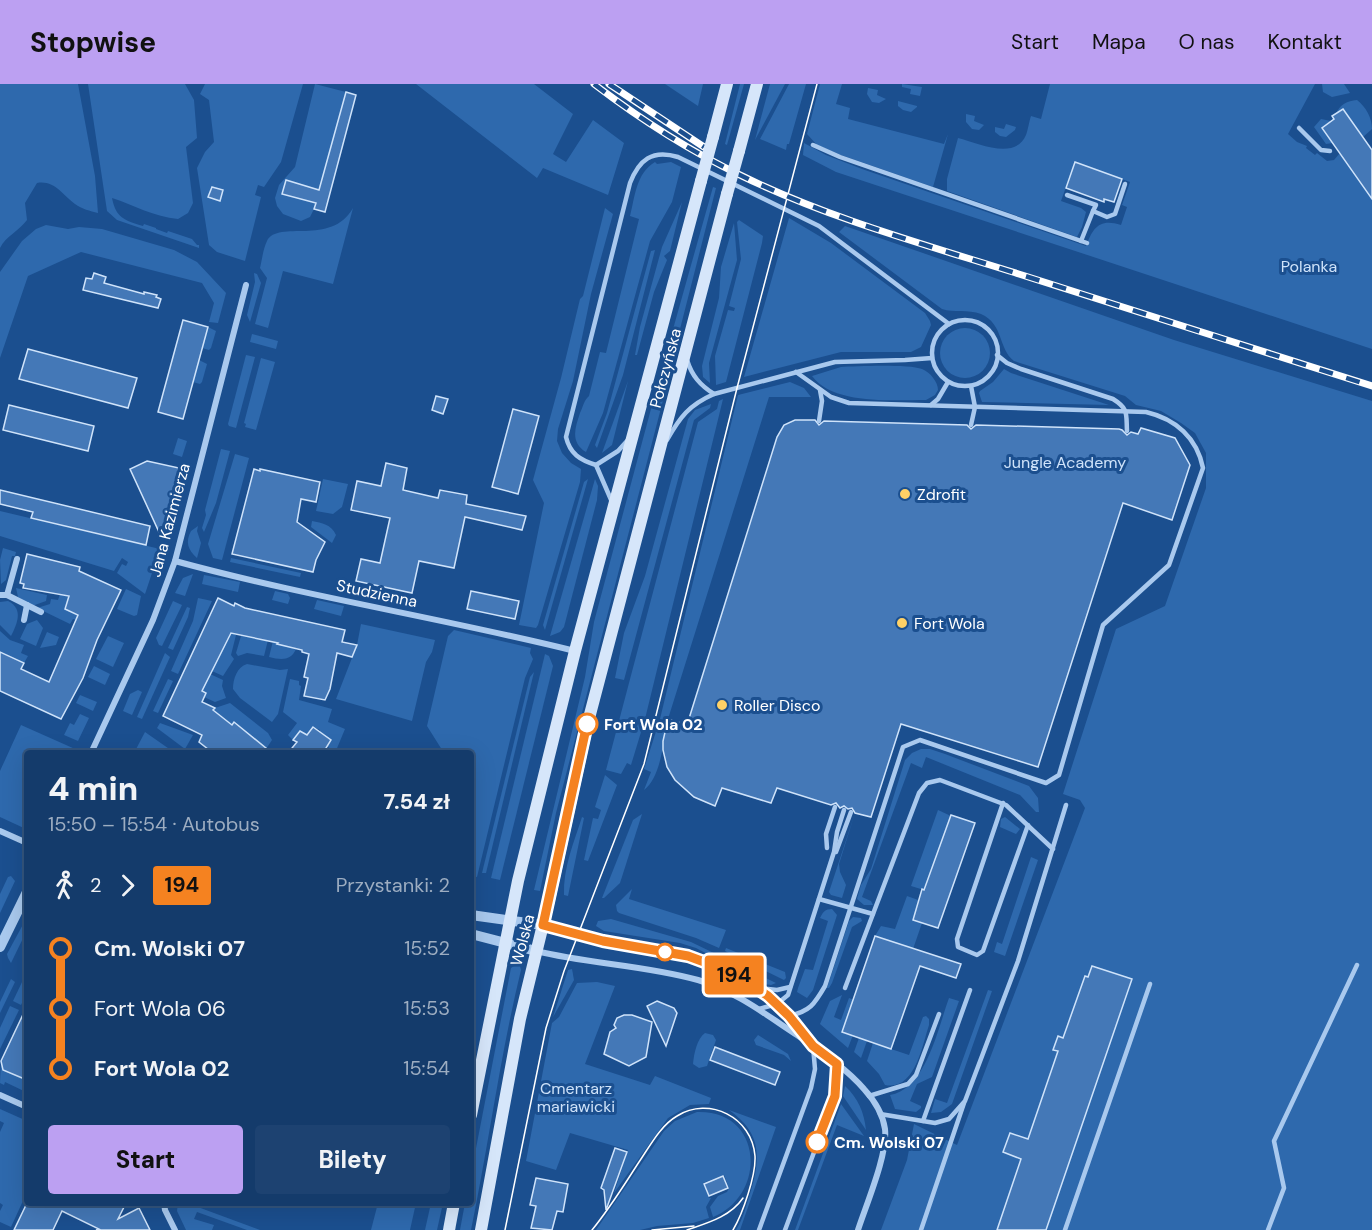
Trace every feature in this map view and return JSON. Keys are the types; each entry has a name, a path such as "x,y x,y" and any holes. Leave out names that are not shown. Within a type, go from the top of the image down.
{"main road":[{"name":"Połczyńska","path":"575,651 727,84"},
{"name":"Połczyńska","path":"604,660 757,84"},
{"name":"Wolska","path":"474,1099 509,922 575,651"},
{"name":"Wolska","path":"481,1230 519,1019 604,660"},
{"path":"449,1230 453,1206"}],"street":[{"name":"Jana Kazimierza","path":"92,750 153,620 175,561 246,285"},
{"path":"17,559 4,595 41,612"},
{"name":"Studzienna","path":"175,561 313,594 575,651"},
{"path":"24,620 27,605"},
{"path":"0,831 24,842"},
{"path":"0,947 24,898"},
{"path":"474,916 543,925 603,941 692,957 758,988 789,1016 813,1046"},
{"path":"474,935 536,951 690,978 722,989 759,1010 837,1064 870,1096 885,1129 885,1146 858,1230"},
{"path":"0,1095 24,1106"},
{"path":"164,1206 175,1230"}],"lane":[{"path":"1299,128 1321,150 1330,151"},
{"path":"813,145 840,157 1084,242 1096,205 1067,195"},
{"path":"614,507 596,465 573,453 567,443 567,429 630,183 638,167 655,154 678,157 819,226 949,324"},
{"path":"1093,211 1107,217 1115,214 1125,184"},
{"path":"965,320 981,324 993,337 997,355 995,367 988,377 971,386 960,386 948,382 936,370 932,358 934,342 940,332 949,324 965,320"},
{"path":"997,355 1007,363 1021,369 1113,399 1123,405 1126,411 1127,431"},
{"path":"685,356 691,373 702,387 714,394"},
{"path":"661,450 680,417 697,402 714,394 835,362 932,358"},
{"path":"789,1016 814,1005 825,986 903,747 920,740 1046,783 1059,775 1103,625 1169,565 1203,468 1200,453 1193,442 1174,423 1158,414 1126,411 849,403 831,397 796,372"},
{"path":"931,405 938,399 948,382"},
{"path":"970,425 975,407 971,386"},
{"path":"819,421 822,401 820,390"},
{"path":"596,465 618,451 632,435"},
{"path":"845,988 919,793 927,783 940,780 1003,803 1053,849"},
{"path":"1003,803 957,939 958,947 977,956 983,951 1028,825"},
{"path":"921,1230 965,1101 1018,961 1066,805"},
{"path":"827,848 826,834 835,807"},
{"path":"759,1010 777,1004 788,995 832,860 837,831 844,810"},
{"path":"832,860 841,843 851,812"},
{"path":"819,899 873,915"},
{"path":"1268,1230 1284,1188 1274,1141 1357,965"},
{"path":"1065,1230 1150,984"},
{"path":"758,988 777,990 790,987"},
{"path":"922,1121 970,990"},
{"path":"870,1096 908,1084 916,1075 939,1014"},
{"path":"759,1230 811,1088 815,1069 813,1046"},
{"path":"785,1230 835,1096 837,1064"},
{"path":"880,1114 935,1124 949,1119 965,1101"}],"green space":[{"path":"0,84 78,84 95,176 98,213 78,206 54,186 37,183 25,203 27,220 0,248"},
{"path":"88,84 185,84 194,100 197,138 186,147 193,203 188,213 178,219 169,218 112,198 116,210 126,220 192,239 199,245 199,248 117,220 107,211"},
{"path":"205,84 303,84 281,162 264,187 258,185 255,195 261,197 245,261 217,252 209,245 197,168 205,152 214,142 209,100 200,94"},
{"path":"315,84 346,92 314,209 310,217 301,221 283,214 275,198 279,185 295,167"},
{"path":"416,84 534,84 573,114 553,154 566,162 593,120 624,143 608,195 543,168 537,178"},
{"path":"665,84 703,84 698,106"},
{"path":"740,84 744,84 727,145 725,144"},
{"path":"770,84 785,84 755,140"},
{"path":"789,84 806,84 786,150 760,139"},
{"path":"820,84 842,84 836,104 850,108 848,119 944,144 948,134 933,187 817,145 807,134"},
{"path":"902,84 922,87 920,96 910,94 911,89 902,87"},
{"name":"Polanka","path":"1050,84 1315,84 1288,134 1297,142 1307,146 1306,148 1315,155 1317,153 1327,161 1334,160 1340,153 1372,199 1372,349 836,172 803,155 804,143 826,155 862,169 1086,246 1091,234 1098,226 1107,223 1121,225 1127,207 1122,205 1130,182 1075,162 1061,201 1086,212 1077,237 947,191 947,179 958,138 1005,149 1021,143 1026,135 1031,116 1041,119"},
{"path":"1322,84 1344,84 1350,93 1332,97 1323,92"},
{"path":"868,88 878,90 877,95 886,99 879,103 872,102 867,94"},
{"path":"1357,100 1368,113 1372,125 1372,129 1363,137 1343,109 1336,114 1344,104"},
{"path":"898,101 917,107 911,112 903,110 898,106"},
{"path":"966,114 975,116 974,121 984,125 979,130 972,129 966,122"},
{"path":"1321,119 1331,121 1322,128 1333,143 1326,144 1314,127"},
{"path":"1006,124 1016,127 1015,130 1006,137 995,132 995,127 1004,129"},
{"path":"655,162 657,164 671,162 681,167 672,202 650,241 603,413 586,452 576,439 577,424 589,396 600,352 606,353 639,219 630,216 637,186 644,172"},
{"path":"713,187 716,188 556,813 540,891 534,890 585,677 594,622"},
{"path":"682,202 670,251 664,256 667,260 654,292 637,355 635,355 640,327 662,247"},
{"path":"353,208 333,284 283,271 268,328 255,324 267,278 260,268 267,241 273,235 282,232 332,227 343,220"},
{"path":"605,208 613,214 591,294 573,381 558,429 557,441 562,453 571,463 581,469 580,482 538,625 536,628 519,625 544,503 533,480"},
{"path":"789,218 831,243 925,313 931,325 921,347 911,352 841,352 744,377"},
{"path":"739,220 763,236 726,382 716,385 715,356 728,310 734,311 735,308 729,306 741,259 737,222"},
{"path":"734,223 737,260 709,363 710,383 703,377 702,366 719,298 721,267"},
{"path":"46,225 68,229 79,227 102,229 174,250 197,262 226,293 218,323 209,322 214,303 202,283 81,252 28,276 0,358 0,272 22,241 36,229"},
{"path":"845,226 1174,340 1372,401 1372,1230 881,1230 907,1160 914,1124 957,1145 1085,808 1080,800 1063,794 1116,629 1165,606 1206,488 1206,453 1195,433 1161,411 1136,405 1125,396 1014,361 1005,350 994,324 988,318 966,311 942,309 839,232"},
{"path":"655,250 623,375 597,448 595,445 607,413 651,251"},
{"path":"254,273 257,274 261,283 250,322 247,315 255,282"},
{"path":"208,327 216,331 209,350 202,348"},
{"path":"970,328 983,335 989,343 989,363 983,371 975,377 960,378 947,371 941,363 940,348 947,335 955,329"},
{"path":"252,334 278,341 276,349 250,342"},
{"path":"246,355 255,357 236,428 228,424"},
{"path":"261,358 275,362 256,430 245,427 244,423"},
{"path":"199,360 207,364 200,384 193,382"},
{"path":"841,367 915,367 931,375 938,390 935,395 926,400 864,399 834,392 812,376"},
{"path":"1004,369 1109,405 982,402 980,391 993,382"},
{"path":"628,381 612,445 602,453"},
{"path":"790,382 804,388 811,397 769,397 668,719 658,767 655,776 644,790 651,772 644,769 660,719 738,395"},
{"path":"723,399 645,719 631,765 627,763 621,774 606,770 698,422 717,409 719,401"},
{"path":"711,404 710,408 694,420 624,680 615,678 624,633 645,576 688,419 695,410"},
{"path":"178,438 187,441 182,457 173,454"},
{"path":"221,449 230,451 216,503 204,532 202,528 206,515 205,510"},
{"path":"235,454 249,458 222,560 213,558 208,544"},
{"path":"179,468 183,469 176,501 172,501"},
{"path":"323,479 348,484 342,507 333,514 316,511"},
{"path":"588,479 545,630 543,625 584,482"},
{"path":"595,479 598,486 597,500 564,627 560,632 550,636"},
{"path":"0,511 160,549 145,594 117,573 122,564 126,566 128,562 122,558 114,571 0,536"},
{"path":"312,521 332,528 336,535 332,543 311,527"},
{"path":"198,526 197,531 201,543 197,558 191,552 188,542 191,531"},
{"path":"3,548 16,552 15,556 12,556 6,580 1,584 0,560"},
{"path":"231,558 301,573 300,577 230,562"},
{"path":"193,574 185,596 175,593 183,578"},
{"path":"204,575 240,582 238,592 202,584"},
{"path":"16,588 47,595 46,601 32,606 18,597"},
{"path":"126,589 141,596 137,615 134,616 117,609"},
{"path":"275,591 288,594 290,598 288,604 272,600"},
{"path":"60,594 69,596 65,609 79,615 70,624 37,608 50,604 51,599 58,600"},
{"path":"198,598 212,601 178,674 171,671 193,621"},
{"path":"317,600 344,606 341,616 314,609"},
{"path":"8,601 18,612 17,622 11,636 0,625 0,602"},
{"path":"173,601 182,605 162,646 156,638"},
{"path":"187,607 190,608 188,617 173,650 168,648"},
{"path":"37,620 43,628 36,646 20,639 27,624"},
{"path":"361,624 435,640 426,662 412,721 336,699 357,645"},
{"path":"454,630 531,648 530,653 533,659 525,678 477,877 474,876 474,750 442,750 427,726 448,636"},
{"path":"0,631 10,640 24,645 21,653 28,656 24,663 0,652"},
{"path":"47,632 59,637 56,645 40,648"},
{"path":"231,633 236,635 231,655 234,659 223,676 212,671"},
{"path":"108,636 124,643 113,667 96,659"},
{"path":"241,636 268,640 264,656 247,653 238,656 236,653"},
{"path":"273,641 296,649 291,656 285,659 269,657"},
{"path":"165,653 170,657 142,719 137,717"},
{"path":"545,654 549,656 553,666 500,880 491,878"},
{"path":"247,664 280,670 288,669 278,714 272,722 240,698 233,689 236,674"},
{"path":"94,666 110,674 105,685 88,677"},
{"path":"534,672 486,873 482,873 530,677"},
{"path":"210,674 223,680 222,686 226,698 215,702 204,697 206,693 202,691"},
{"path":"168,679 173,681 158,713 153,711"},
{"path":"290,679 299,681 301,686 299,700 332,709 328,722 345,729 336,750 332,750 327,746 330,740 320,730 313,727 307,735 300,731 293,740 288,735 297,723 283,712"},
{"path":"138,690 142,692 132,715 123,711 130,694"},
{"path":"80,695 97,702 93,711 76,703"},
{"path":"230,703 268,733 272,740 266,749 250,738 251,736 244,730 238,729 239,726 234,722 232,725 213,710"},
{"path":"80,714 89,718 78,741 64,735 70,723 74,725"},
{"path":"160,723 193,735 185,749 157,728"},
{"path":"21,725 75,749 24,750 24,828 0,817 0,771"},
{"path":"145,732 171,750 136,750"},
{"path":"921,749 930,749 945,754 1029,786 1038,798 1039,812 1036,812 1020,795 926,757 922,768 911,763 862,897 871,901 873,905 864,905 857,899 861,885 871,869 905,760 912,753"},
{"path":"605,775 617,785 588,861 584,860 593,818 598,819 601,810 595,807"},
{"path":"938,810 951,816 924,890 911,886"},
{"path":"855,813 839,864 846,885 842,898 831,895 829,892"},
{"path":"642,814 620,883 602,898 633,820"},
{"path":"582,817 584,818 568,896 564,895 565,875"},
{"path":"1005,817 1020,829 1016,834 1000,827 1001,819"},
{"path":"1031,857 1038,860 1005,956 994,952 997,942 1002,944"},
{"path":"11,876 15,881 0,913 0,894 8,877"},
{"path":"632,889 629,899 726,930 719,948 696,938 619,913 616,905"},
{"path":"907,896 921,901 922,923 913,949 875,936 881,926 895,929"},
{"path":"832,909 837,915 813,990 807,998 797,992 798,988 805,969 813,970 828,921 820,918 824,911"},
{"path":"853,917 861,918 862,921 852,927 832,983 827,988 849,921"},
{"path":"611,919 691,942 776,983 764,984 696,948 680,943 604,931 596,926 598,921"},
{"path":"24,923 24,936 11,963 7,954"},
{"path":"726,948 785,972 786,978 784,980 725,951"},
{"path":"517,964 521,970 471,1230 460,1230 464,1206 474,1206 474,1159 511,968"},
{"path":"572,969 574,980 553,1017 568,970"},
{"path":"11,979 15,982 0,1013 0,1002"},
{"path":"24,980 24,999 21,1005 13,1001"},
{"name":"Cmentarz mariawicki","path":"597,982 615,986 585,1064 650,1085 655,1076 711,1098 709,1104 690,1105 668,1118 614,1193 628,1150 570,1133 556,1170 526,1161 552,1023 559,1017 577,983"},
{"path":"988,990 992,991 952,1104 941,1112 931,1113 935,1099 947,1103"},
{"path":"842,995 834,1017 841,1020 849,998 854,1000 853,1035 848,1048 820,1024 830,1001"},
{"path":"949,998 959,1001 932,1077 917,1084 910,1101 921,1108 916,1112 895,1109 890,1095 913,1082 922,1070"},
{"path":"10,1006 19,1010 0,1049 0,1028"},
{"path":"926,1016 929,1019 929,1025 916,1065 904,1081 895,1085 885,1085 867,1061 873,1043 909,1055 923,1017"},
{"path":"705,1033 713,1035 716,1040 707,1066 699,1068 693,1064 694,1055"},
{"path":"758,1035 788,1054 791,1061 784,1055 756,1045 754,1040"},
{"path":"859,1038 867,1041 861,1058 854,1052"},
{"path":"1,1061 3,1070 24,1079 24,1091 5,1082 4,1085 0,1083"},
{"path":"845,1086 860,1106 866,1130 843,1096"},
{"path":"841,1104 864,1136 837,1125 798,1230 795,1230"},
{"path":"0,1109 24,1120 24,1199 11,1227 0,1222 0,1211 3,1205 0,1203 0,1132 4,1123 0,1121"},
{"path":"729,1110 776,1127 740,1230 736,1230 746,1208 754,1181 756,1147 748,1128"},
{"path":"697,1112 719,1115 735,1124 746,1139 750,1156 749,1174 743,1191 731,1206 713,1217 710,1207 718,1196 727,1192 729,1188 724,1175 703,1183 711,1198 706,1207 709,1218 693,1223 640,1230 596,1230 664,1131 675,1121"},
{"path":"178,1206 195,1206 260,1230 247,1230 197,1212 194,1219 214,1225 212,1230 186,1230 177,1211"},
{"path":"377,1206 415,1206 410,1230 371,1230"},
{"path":"430,1206 442,1206 437,1230 425,1230"}],"building":[{"path":"346,92 356,95 325,212 314,209 316,203 282,194 286,180 319,190"},
{"path":"1343,109 1372,150 1372,199 1322,128 1334,119 1332,116"},
{"path":"1075,162 1122,179 1114,202 1104,199 1104,202 1066,188"},
{"path":"212,187 223,190 220,201 208,197"},
{"path":"94,273 106,277 104,283 144,294 144,292 157,295 156,297 161,299 158,308 83,290 86,278 92,279"},
{"path":"183,320 208,327 183,419 158,412"},
{"path":"28,349 137,378 128,408 19,379"},
{"path":"436,396 448,399 443,414 432,410"},
{"path":"9,405 94,426 88,451 3,430"},
{"path":"513,409 539,416 518,494 492,487"},
{"name":"Fort Wola","path":"795,420 815,420 819,425 824,421 967,425 971,429 976,425 1119,429 1127,435 1131,432 1138,434 1141,428 1175,438 1190,465 1172,520 1123,503 1038,767 901,724 871,817 855,813 852,808 848,809 844,806 840,808 836,803 831,805 777,788 771,803 722,788 715,806 694,797 675,780 667,767 663,750 668,719 687,725 777,437 784,425"},
{"path":"147,461 179,468 172,501 177,501 170,534 159,532 130,469"},
{"path":"386,463 407,468 403,490 438,498 440,490 467,495 466,504 526,516 522,530 465,517 454,568 419,561 412,593 356,581 361,559 380,563 390,518 351,510 357,481 381,486"},
{"path":"254,469 320,482 316,502 301,499 297,522 325,542 313,572 232,554"},
{"path":"0,490 150,526 146,545 31,518 33,512 0,504"},
{"path":"27,554 80,567 79,571 121,590 97,640 83,678 61,719 0,691 0,652 24,663 21,669 49,682 78,615 65,609 69,596 23,588 24,584 20,583"},
{"path":"471,591 519,601 515,619 467,609"},
{"path":"218,598 234,606 235,603 245,608 345,630 342,642 357,645 352,657 337,653 330,689 325,700 304,696 308,678 304,677 309,654 278,643 231,633 202,691 206,693 202,702 215,708 213,710 232,725 234,722 268,750 209,750 199,742 202,735 163,716"},
{"path":"313,727 331,740 325,750 290,750 297,742 293,740 300,731 307,735"},
{"path":"951,815 975,823 938,928 913,920 922,889 924,890"},
{"path":"875,936 961,964 956,978 920,966 891,1049 842,1032"},
{"path":"1092,966 1132,979 1046,1230 997,1230 1021,1159 1003,1152 1010,1133 1028,1139 1058,1051 1053,1050 1058,1036 1063,1038 1085,976 1088,977"},
{"path":"657,1001 674,1008 677,1013 666,1046 647,1006"},
{"path":"24,1012 24,1079 3,1070 1,1061"},
{"path":"632,1015 652,1022 646,1057 629,1066 604,1054 610,1032 616,1028 614,1025 617,1018"},
{"path":"715,1047 780,1072 775,1085 710,1060"},
{"path":"615,1148 627,1152 606,1210 604,1190 601,1188"},
{"path":"723,1176 728,1188 709,1196 704,1184"},
{"path":"536,1178 568,1184 563,1212 557,1211 552,1230 531,1228 536,1206 530,1205"},
{"path":"26,1206 124,1206 118,1219 139,1208 150,1230 96,1230 99,1229 62,1211 53,1230 14,1230"}],"tram line":[{"path":"505,1230 546,1028 564,971 644,764 737,388 817,84"},
{"path":"592,1230 665,1125 689,1110 702,1108 727,1114 746,1130 752,1142 755,1164 751,1183 745,1204 733,1230"},
{"path":"687,1230 725,1215 743,1198"},
{"path":"652,1230 694,1226"}],"railway":[{"path":"594,84 647,122 702,155 774,191 809,205 915,242 1372,386"},
{"path":"609,84 704,147"}],"bus line":[{"name":"194","path":"587,724 543,925 603,941 696,958 758,988 789,1016 813,1046 837,1064 835,1096 817,1142"}],"place":[{"name":"Zdrofit","path":"905,494"},
{"name":"Fort Wola","path":"902,623"},
{"name":"Roller Disco","path":"722,705"},
{"name":"Fort Wola 02","path":"587,724"},
{"name":"Cm. Wolski 07","path":"817,1142"}],"park label":[{"name":"Jungle Academy","path":"1065,462"}]}
